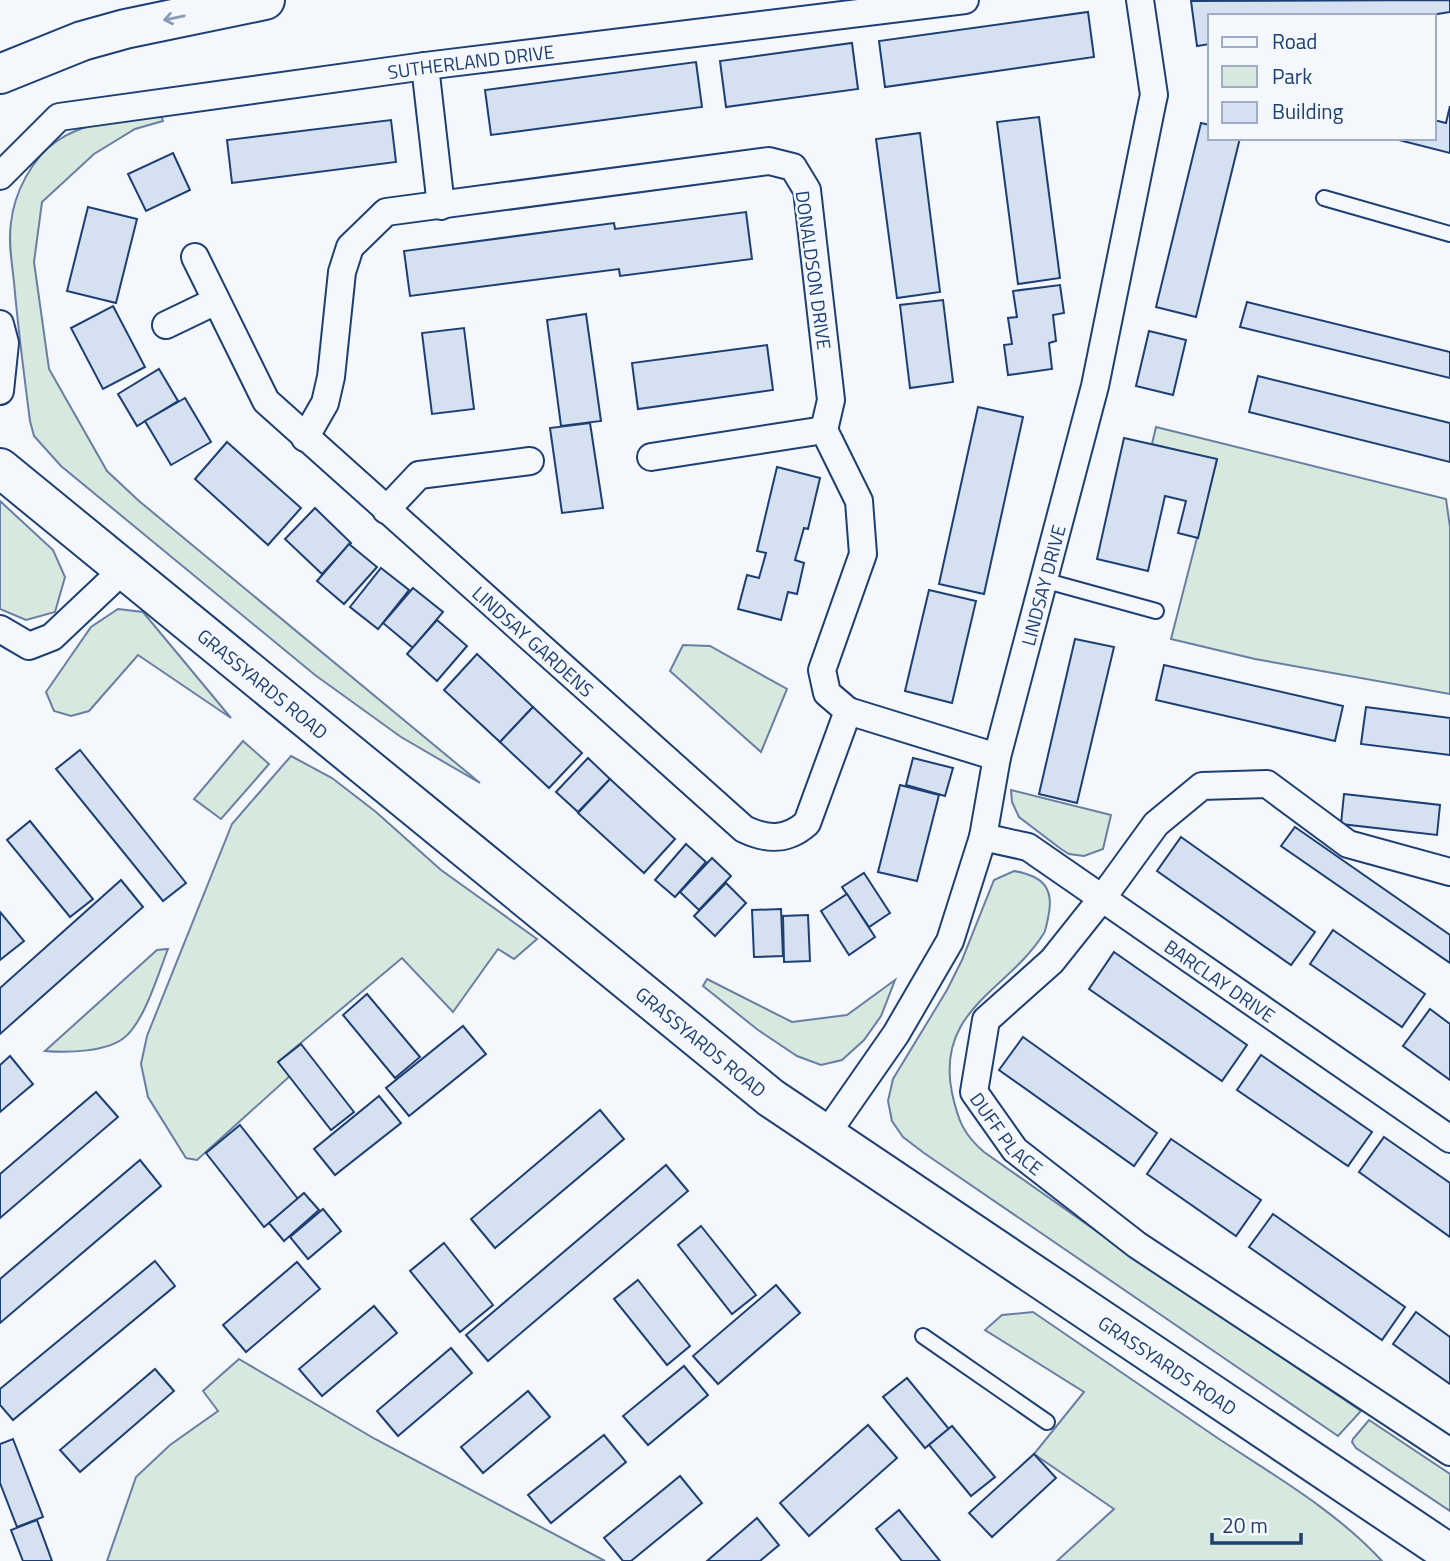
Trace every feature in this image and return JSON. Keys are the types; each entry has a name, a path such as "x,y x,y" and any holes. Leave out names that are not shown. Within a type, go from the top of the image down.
{"main road":[{"path":"0,74 56,51 114,32 265,0"},
{"name":"GRASSYARDS ROAD","path":"0,468 771,1098 1450,1554"}],"street":[{"name":"SUTHERLAND DRIVE","path":"0,176 59,117 425,66 965,0"},
{"name":"LINDSAY DRIVE","path":"825,1136 897,1034 950,941 984,837 997,757 1095,386 1154,95 1140,0"},
{"path":"425,66 441,206"},
{"name":"DONALDSON DRIVE","path":"305,438 325,403 342,272 350,247 386,212 769,161 793,167 807,190 831,400 824,430"},
{"name":"LINDSAY GARDENS","path":"195,257 265,401 744,829 773,839 799,831 807,823 848,710"},
{"path":"166,325 216,301"},
{"path":"0,324 5,343 0,391"},
{"path":"651,457 824,430 859,501 863,554 822,670 827,694 848,710 997,757"},
{"path":"386,510 419,475 530,461"},
{"path":"0,629 29,646 52,636 125,568"},
{"name":"DUFF PLACE","path":"1450,872 1348,844 1267,785 1202,786 1156,824 1052,961 986,1020 974,1091 1015,1150 1137,1245 1450,1452"},
{"name":"BARCLAY DRIVE","path":"984,837 1028,847 1450,1139"}],"lane":[{"path":"1324,198 1450,234"},
{"path":"1043,580 1156,611"},
{"path":"923,1336 1047,1422"}],"green space":[{"path":"160,113 163,121 135,129 94,154 42,202 34,262 49,369 107,471 139,501 480,783 401,737 315,675 61,466 34,436 23,369 10,245 13,212 20,188 32,167 48,148 68,134 107,122"},
{"path":"1156,427 1446,499 1450,527 1450,694 1255,659 1171,639 1217,460 1152,444"},
{"path":"0,501 53,550 65,577 55,612 26,620 0,609"},
{"path":"118,609 143,612 231,718 138,655 89,711 71,716 54,711 46,692 91,627"},
{"path":"683,645 710,646 787,689 761,752 670,671"},
{"path":"243,741 269,764 221,819 194,799"},
{"path":"291,756 332,778 376,812 441,870 537,939 514,959 498,949 453,1012 402,958 278,1062 290,1076 197,1160 186,1158 148,1097 141,1064 147,1036 232,824"},
{"path":"1011,790 1111,815 1103,849 1084,856 1069,854 1061,849 1019,817 1012,802"},
{"path":"1014,871 1033,876 1044,885 1048,891 1050,908 1044,933 1029,953 978,1003 964,1020 954,1041 950,1064 952,1093 962,1126 984,1152 1361,1411 1338,1436 924,1153 903,1137 892,1121 888,1101 893,1079 947,990 994,880"},
{"path":"168,949 145,1008 125,1037 98,1049 45,1051 157,950"},
{"path":"707,979 792,1022 847,1015 895,980 881,1016 864,1040 842,1060 821,1065 797,1056 758,1030 703,986"},
{"path":"1033,1312 1304,1495 1345,1526 1382,1561 1057,1561 1114,1509 1034,1454 1084,1392 985,1330 1002,1315"},
{"path":"239,1359 375,1439 605,1561 107,1561 136,1477 170,1445 218,1411 203,1391"},
{"path":"1369,1420 1450,1474 1450,1511 1356,1448 1353,1439"}],"building":[{"path":"1450,0 1450,12 1436,14 1208,14 1208,44 1197,46 1191,1"},
{"path":"1088,12 1094,57 885,87 879,41"},
{"path":"852,43 858,89 726,107 720,61"},
{"path":"696,62 702,107 491,135 485,90"},
{"path":"1450,106 1450,153 1399,140 1436,140 1436,120 1446,123"},
{"path":"1039,117 1060,278 1018,284 997,122"},
{"path":"391,120 396,162 232,183 227,140"},
{"path":"1201,123 1208,125 1208,140 1240,140 1196,317 1156,307"},
{"path":"920,133 940,292 897,298 876,139"},
{"path":"173,153 190,190 146,211 128,174"},
{"path":"88,207 137,219 116,303 67,291"},
{"path":"746,212 752,259 620,276 619,269 410,296 404,251 614,223 615,229"},
{"path":"1060,285 1064,313 1053,315 1056,341 1049,343 1052,369 1008,375 1004,345 1012,344 1008,318 1017,317 1013,291"},
{"path":"943,300 953,382 910,388 900,305"},
{"path":"1247,302 1450,352 1450,378 1240,327"},
{"path":"113,306 145,367 103,389 71,328"},
{"path":"586,314 601,421 561,426 547,320"},
{"path":"464,328 474,409 432,414 422,333"},
{"path":"1149,331 1186,340 1173,395 1136,386"},
{"path":"767,345 773,390 638,409 632,363"},
{"path":"159,369 178,401 137,426 118,394"},
{"path":"1258,376 1450,423 1450,462 1249,412"},
{"path":"185,398 211,442 171,465 145,421"},
{"path":"978,407 1023,417 984,594 939,584"},
{"path":"590,423 603,508 562,513 550,428"},
{"path":"1124,438 1217,459 1198,538 1178,533 1186,501 1165,496 1148,571 1097,559"},
{"path":"227,442 301,508 268,545 195,479"},
{"path":"777,467 820,478 808,529 804,528 795,560 804,563 797,594 788,592 781,620 738,609 747,575 759,578 766,553 757,551"},
{"path":"315,508 351,543 322,574 285,539"},
{"path":"349,544 377,567 344,604 317,581"},
{"path":"381,568 409,590 378,629 350,607"},
{"path":"413,588 443,612 413,648 383,623"},
{"path":"929,590 976,601 952,703 905,691"},
{"path":"437,620 467,646 437,681 407,654"},
{"path":"1075,639 1114,647 1077,803 1039,794"},
{"path":"477,654 533,707 500,742 444,690"},
{"path":"1164,665 1343,706 1335,741 1156,700"},
{"path":"533,707 582,753 549,788 500,742"},
{"path":"1366,707 1450,718 1450,755 1361,744"},
{"path":"80,750 186,883 163,901 56,769"},
{"path":"588,758 610,779 578,812 556,792"},
{"path":"913,758 953,768 945,796 906,785"},
{"path":"610,779 675,839 644,873 578,813"},
{"path":"900,785 939,795 917,881 878,872"},
{"path":"1344,794 1440,805 1437,835 1341,824"},
{"path":"30,821 93,899 70,917 7,840"},
{"path":"1295,827 1450,935 1450,963 1281,846"},
{"path":"1181,837 1315,932 1291,965 1157,871"},
{"path":"686,844 706,862 675,897 655,880"},
{"path":"712,858 731,876 699,910 680,892"},
{"path":"864,873 890,913 869,927 842,887"},
{"path":"121,880 143,907 0,1034 0,988"},
{"path":"726,883 746,903 715,936 694,916"},
{"path":"847,894 875,937 849,955 821,911"},
{"path":"781,909 783,956 754,957 752,910"},
{"path":"0,912 24,941 0,960"},
{"path":"808,915 810,961 784,962 783,916"},
{"path":"1333,930 1425,994 1402,1027 1310,964"},
{"path":"1114,952 1247,1045 1222,1081 1089,989"},
{"path":"367,994 420,1057 395,1078 343,1015"},
{"path":"1430,1009 1450,1024 1450,1080 1403,1046"},
{"path":"463,1026 486,1054 409,1116 386,1088"},
{"path":"1023,1037 1157,1133 1134,1166 999,1070"},
{"path":"301,1044 354,1112 331,1130 278,1062"},
{"path":"1261,1055 1372,1132 1348,1166 1237,1090"},
{"path":"10,1056 33,1084 0,1112 0,1065"},
{"path":"96,1092 118,1117 0,1218 0,1174"},
{"path":"379,1096 401,1123 335,1175 314,1149"},
{"path":"600,1110 624,1139 495,1248 471,1219"},
{"path":"240,1125 298,1199 264,1227 206,1153"},
{"path":"1384,1137 1450,1183 1450,1237 1359,1172"},
{"path":"1171,1139 1261,1200 1236,1236 1147,1174"},
{"path":"140,1160 161,1186 0,1323 0,1279"},
{"path":"666,1165 688,1191 488,1361 466,1335"},
{"path":"304,1193 319,1210 284,1241 269,1223"},
{"path":"323,1209 341,1231 308,1259 290,1237"},
{"path":"1273,1214 1405,1307 1382,1340 1249,1247"},
{"path":"701,1226 756,1295 732,1314 678,1245"},
{"path":"444,1243 493,1305 460,1332 410,1271"},
{"path":"155,1261 175,1286 13,1420 0,1405 0,1389"},
{"path":"297,1262 320,1289 246,1352 223,1325"},
{"path":"638,1280 690,1346 667,1365 614,1299"},
{"path":"776,1285 800,1313 718,1384 693,1356"},
{"path":"374,1306 397,1333 322,1396 299,1369"},
{"path":"1416,1312 1450,1337 1450,1384 1393,1344"},
{"path":"451,1348 472,1373 398,1436 377,1411"},
{"path":"684,1366 708,1395 648,1445 623,1416"},
{"path":"155,1369 174,1391 80,1472 60,1450"},
{"path":"907,1378 949,1429 925,1448 883,1397"},
{"path":"528,1391 550,1417 483,1473 461,1447"},
{"path":"868,1425 897,1458 809,1536 780,1503"},
{"path":"952,1426 995,1477 971,1496 929,1445"},
{"path":"604,1435 626,1462 551,1523 528,1495"},
{"path":"13,1439 43,1517 17,1527 0,1483 0,1444"},
{"path":"1034,1454 1056,1478 992,1537 969,1513"},
{"path":"680,1476 702,1503 631,1561 623,1561 604,1538"},
{"path":"899,1510 940,1561 902,1561 876,1529"},
{"path":"757,1518 779,1545 760,1561 707,1561"},
{"path":"37,1520 52,1561 23,1561 11,1530"}]}
